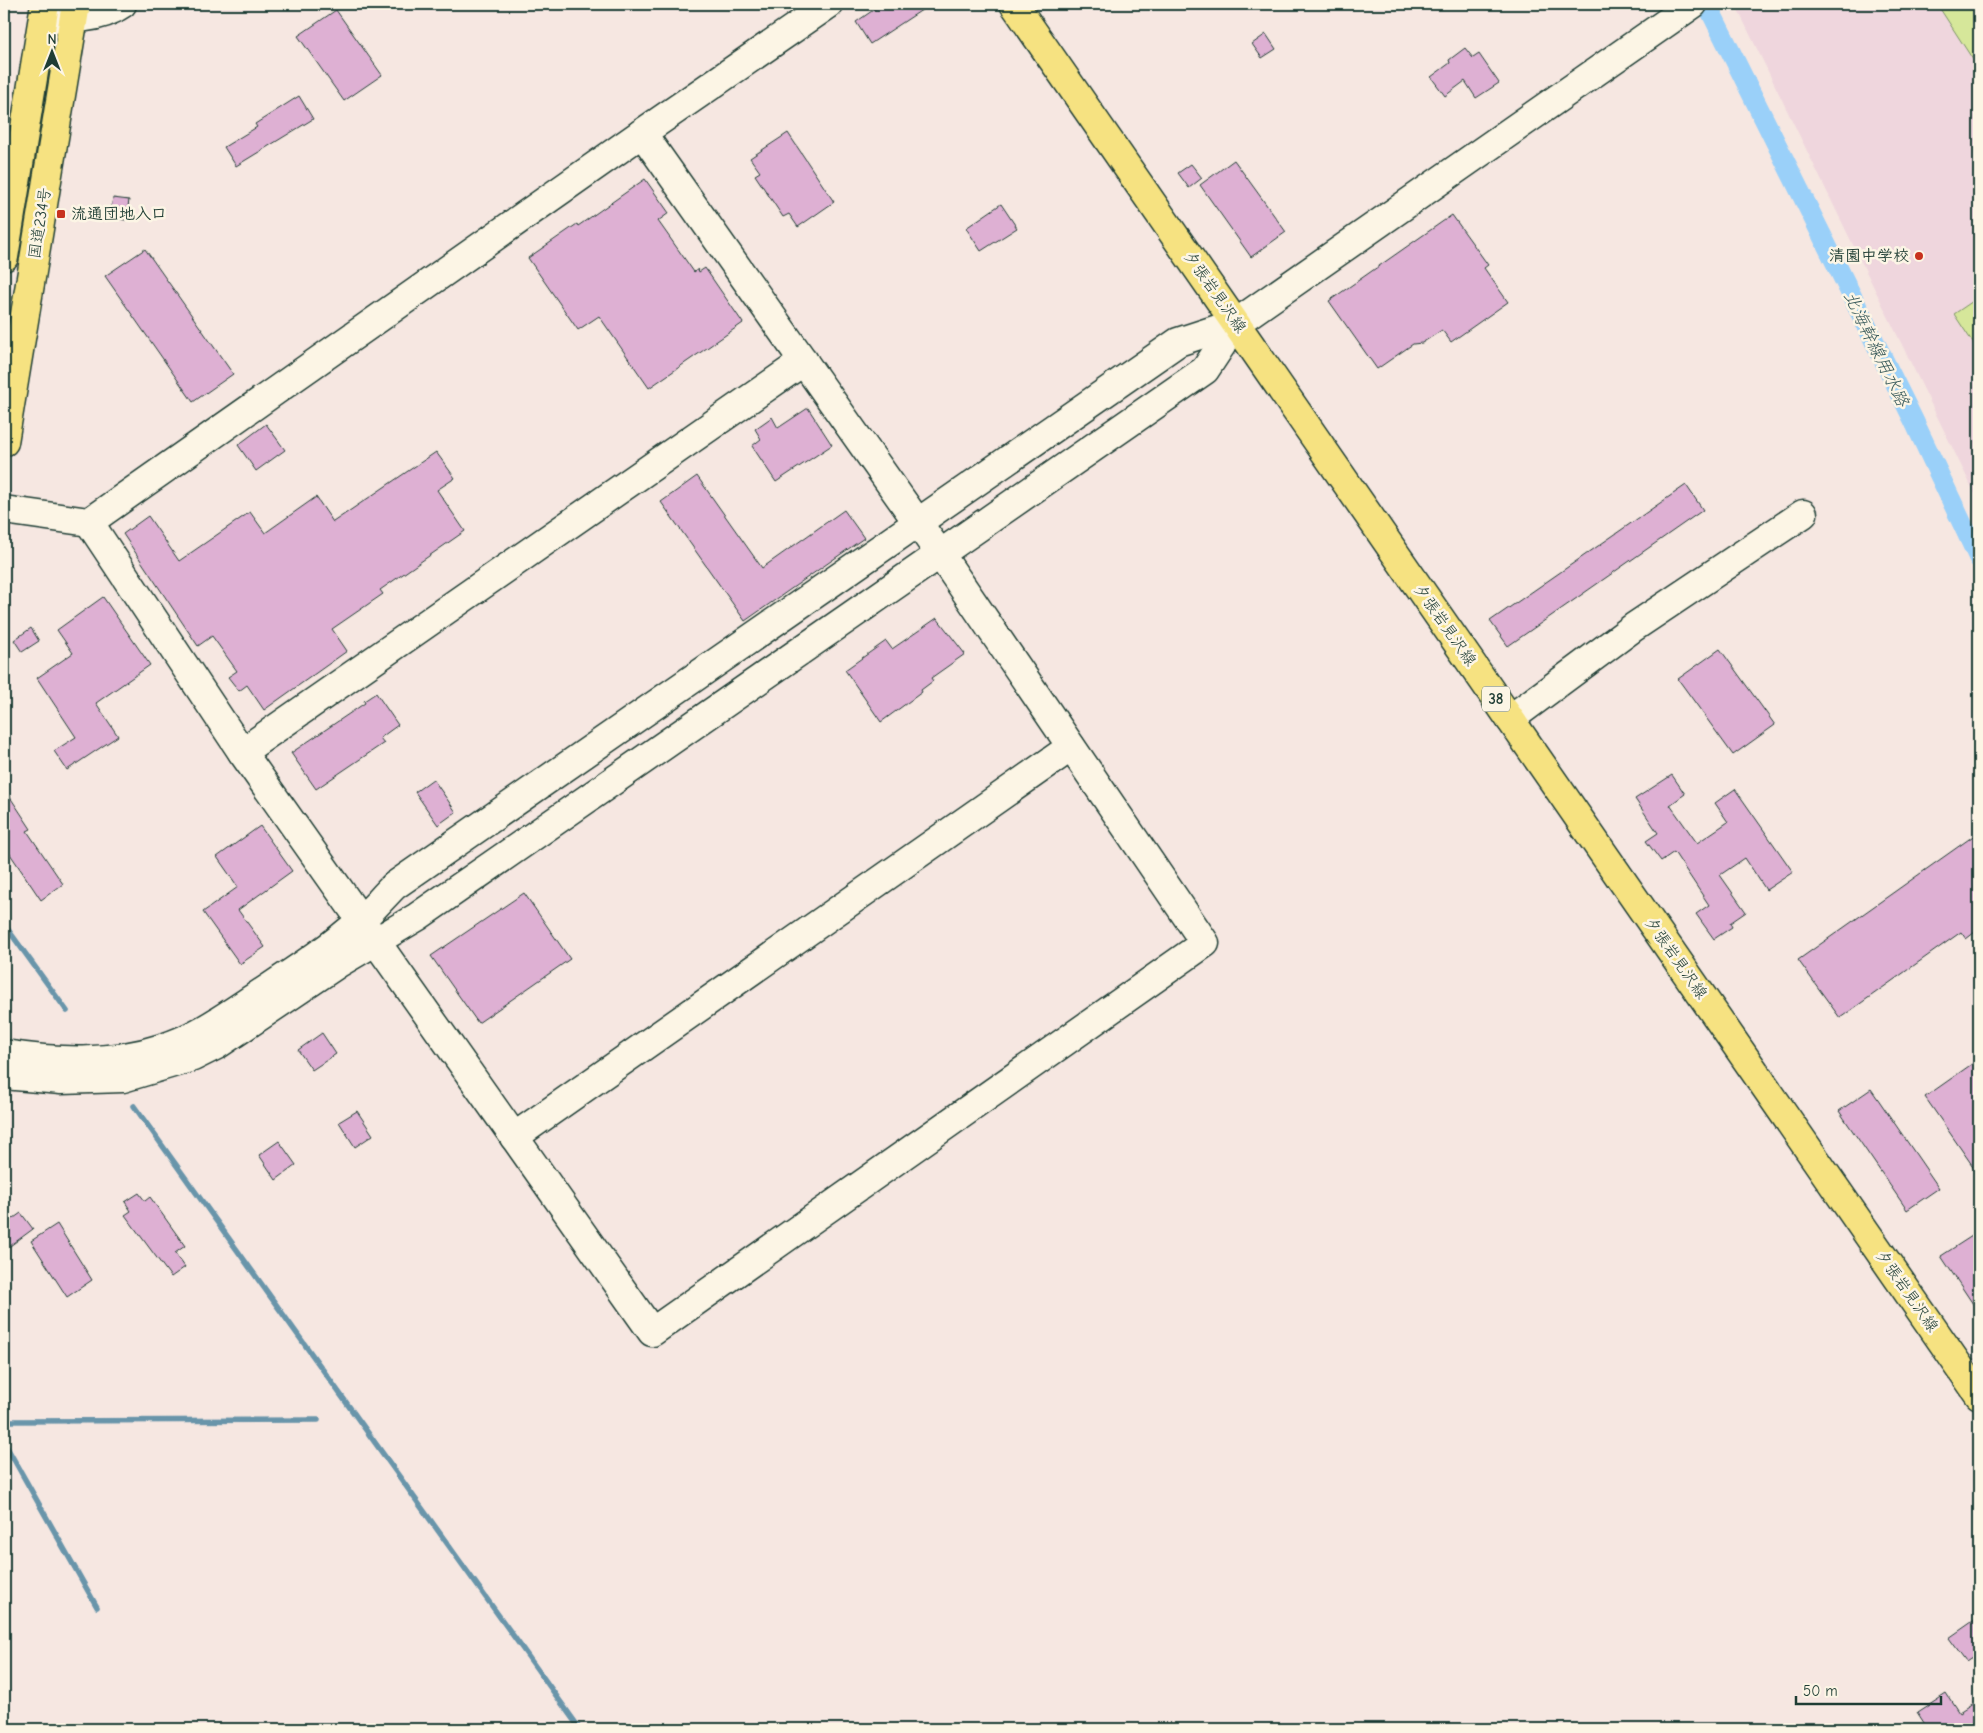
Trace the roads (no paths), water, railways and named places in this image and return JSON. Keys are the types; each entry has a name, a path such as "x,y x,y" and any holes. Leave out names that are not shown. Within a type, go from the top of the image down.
{"main road":[{"name":"夕張岩見沢線","path":"1014,4 1979,1395"},
{"name":"国道234号","path":"4,257 44,11"},
{"name":"国道234号","path":"4,442 74,12"}],"street":[{"path":"44,11 114,10 122,4"},
{"path":"4,510 89,522 642,133 829,4"},
{"path":"4,1075 61,1080 123,1078 194,1057 217,1045 339,963 368,931 394,886 1178,342 1236,323 1691,5"},
{"path":"89,522 242,752 652,1332 1205,943 940,554 642,133"},
{"path":"4,1054 57,1060 93,1061 135,1055 163,1048 219,1021 326,949 368,931 418,917 1205,370 1236,323"},
{"path":"242,752 804,361"},
{"path":"1510,719 1634,627 1803,514"},
{"path":"514,1136 1071,747"}],"waterway":[{"name":"北海幹線用水路","path":"1707,4 1913,419 1979,559"},
{"path":"4,924 67,1011"},
{"path":"134,1106 580,1729"},
{"path":"4,1421 318,1420"},
{"path":"4,1442 97,1607"}],"place":[{"name":"流通団地入口","path":"61,214"},
{"name":"清園中学校","path":"1919,256"}]}
